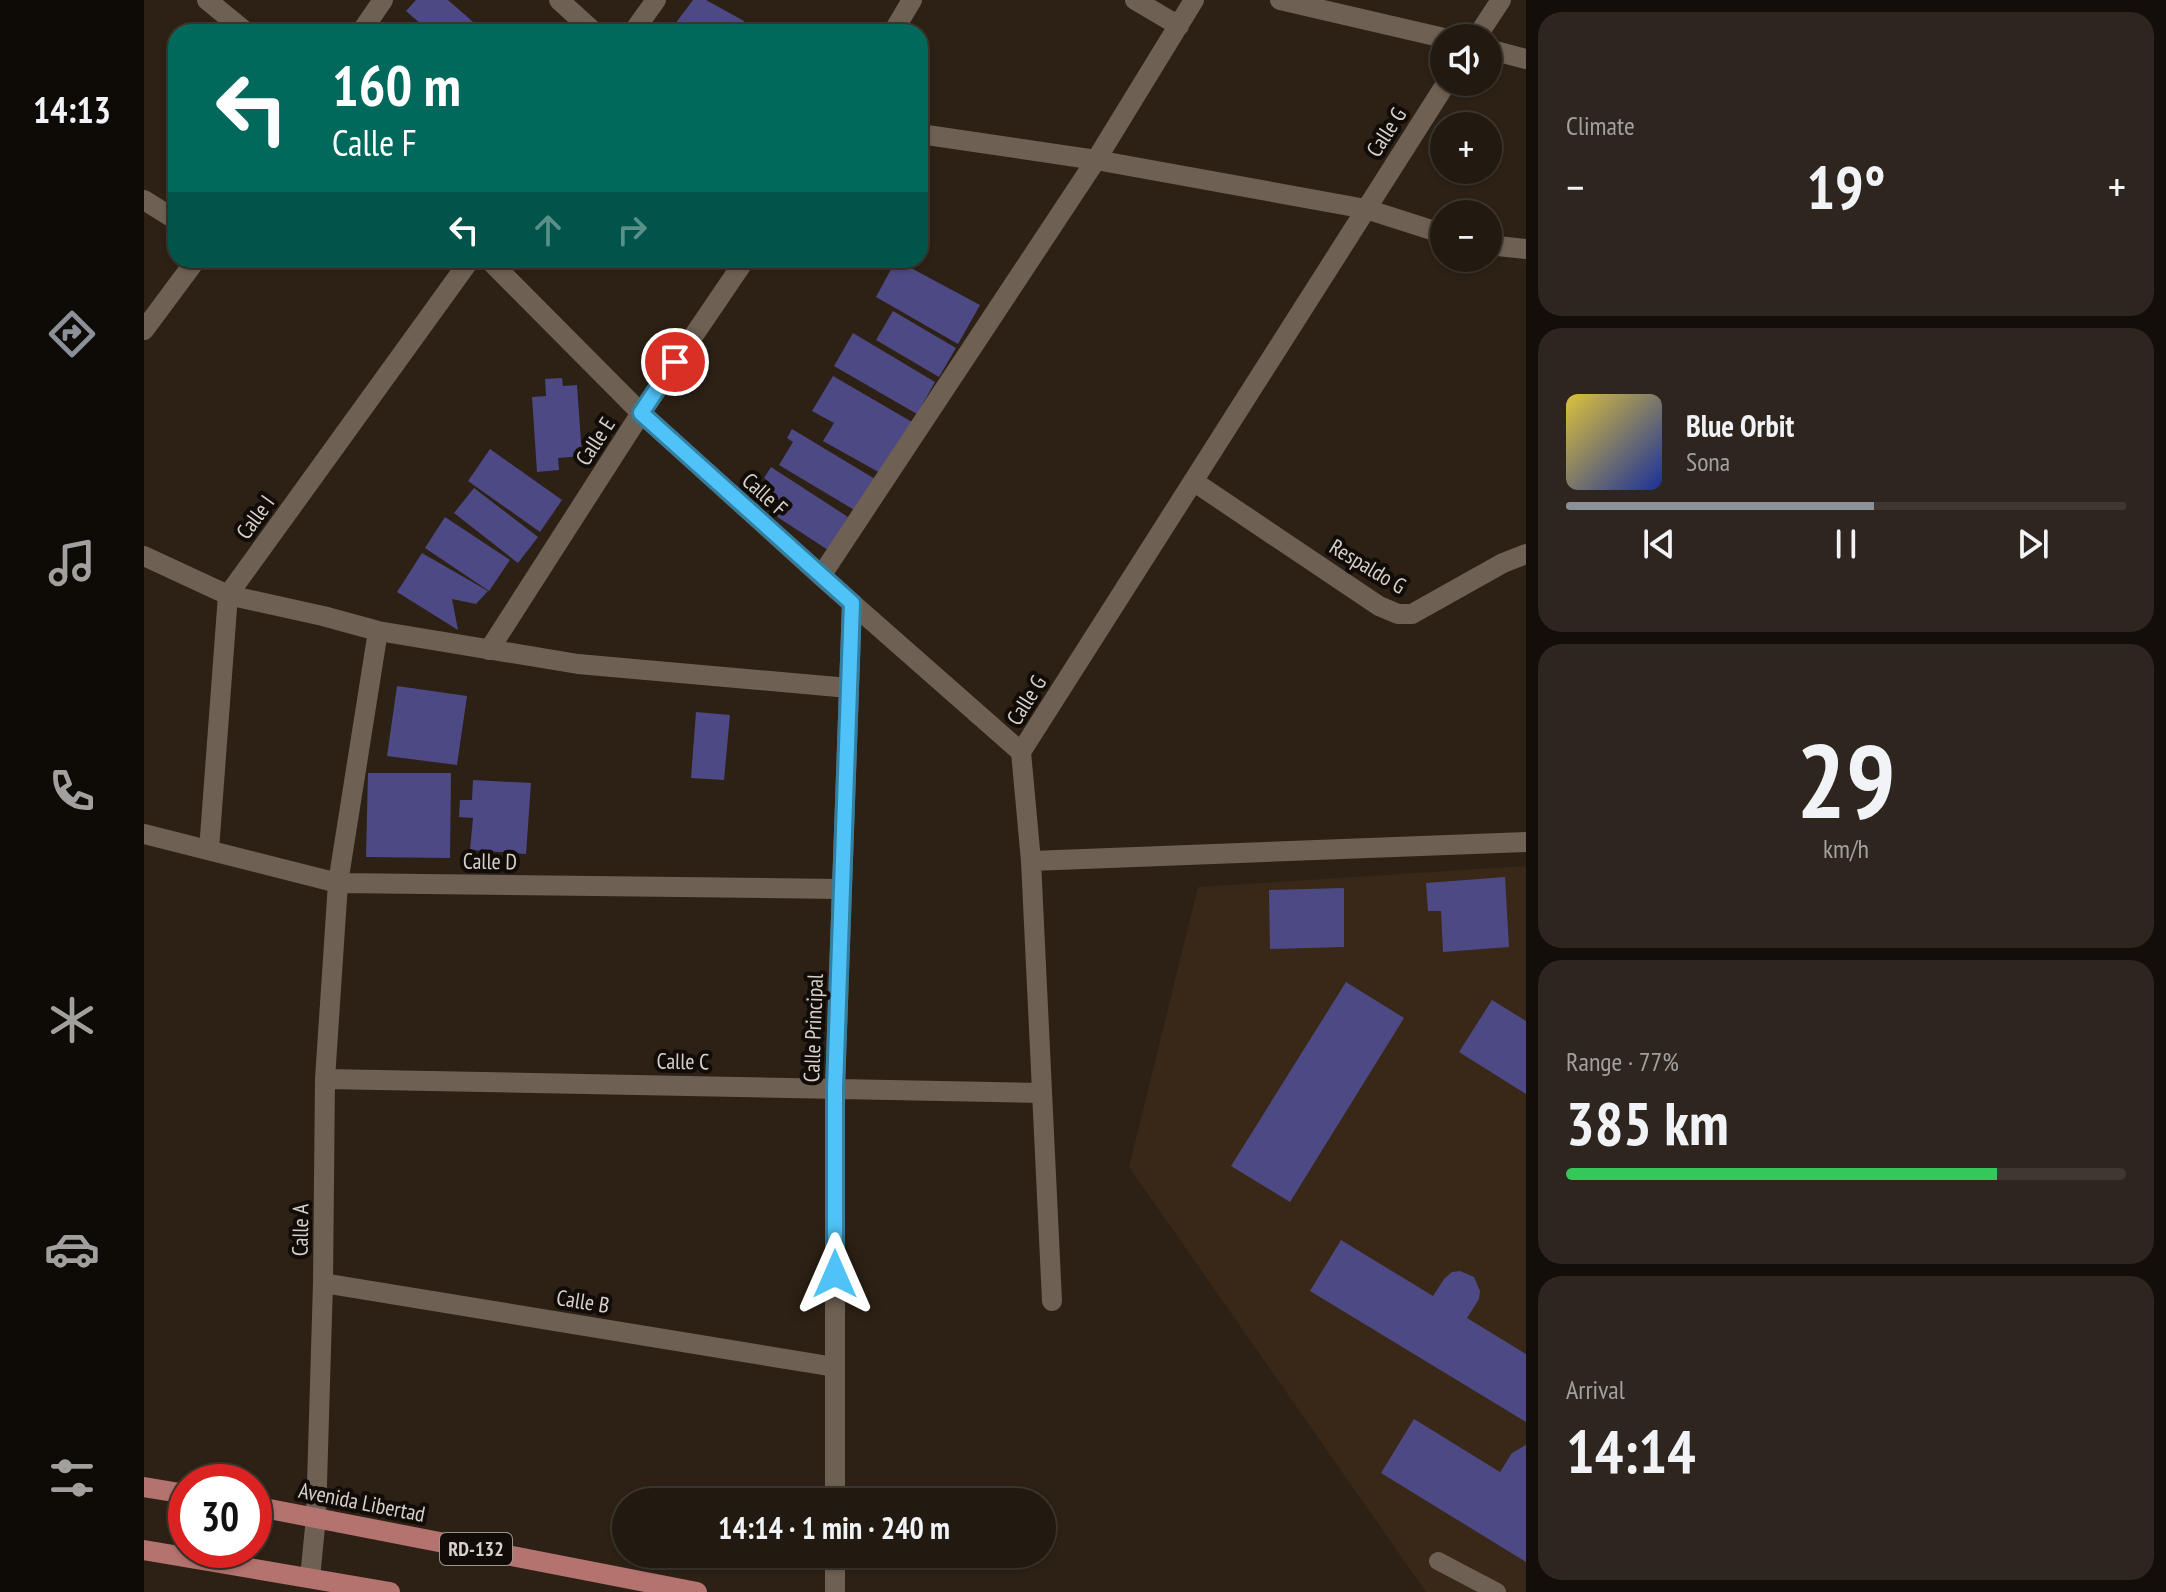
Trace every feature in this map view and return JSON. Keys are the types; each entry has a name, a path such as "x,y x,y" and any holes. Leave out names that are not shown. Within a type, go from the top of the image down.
{"main road":[{"path":"144,1487 168,1491"},
{"name":"Avenida Libertad","path":"272,1509 697,1592"},
{"path":"144,1550 390,1592"}],"street":[{"path":"207,0 236,24"},
{"path":"366,24 383,0"},
{"path":"559,0 585,24"},
{"path":"639,24 656,0"},
{"path":"898,24 912,0"},
{"path":"1135,0 1179,26"},
{"path":"821,576 1096,160 1194,0"},
{"path":"1280,0 1430,35"},
{"path":"1485,24 1501,0"},
{"path":"1502,53 1526,59"},
{"name":"Calle G","path":"1052,1301 1031,861 1021,752 1438,96"},
{"path":"928,135 1096,160 1366,209 1430,230"},
{"path":"144,200 168,215"},
{"path":"1502,246 1526,249"},
{"path":"144,330 190,268"},
{"name":"Calle I","path":"228,595 464,268"},
{"name":"Calle F","path":"497,268 641,413 1021,752"},
{"name":"Calle E","path":"489,650 641,413 740,268"},
{"name":"Respaldo G","path":"1193,481 1379,606 1398,614 1412,614 1503,563 1526,554"},
{"path":"144,556 228,595 378,631 578,664 849,688"},
{"path":"209,850 228,595"},
{"name":"Calle Principal","path":"835,1488 835,1088 852,603"},
{"name":"Calle A","path":"310,1578 316,1517 325,1079 338,883 378,631"},
{"name":"Calle D","path":"144,834 338,883 842,889"},
{"path":"1031,861 1526,842"},
{"name":"Calle C","path":"325,1079 1041,1093"},
{"name":"Calle B","path":"323,1283 835,1367"},
{"path":"835,1568 835,1592"}],"lane":[{"path":"1438,1561 1497,1592"}],"shaded area":[{"path":"1526,866 1526,1592 1426,1592 1129,1167 1198,887"}],"building":[{"path":"416,0 448,0 475,24 421,24 406,11"},
{"path":"693,0 706,0 744,21 743,24 675,24"},
{"path":"892,268 911,268 980,305 958,344 876,297"},
{"path":"893,311 956,348 939,377 876,340"},
{"path":"853,333 935,382 917,414 834,366"},
{"path":"833,376 912,422 882,474 823,441 834,423 812,411"},
{"path":"562,378 563,386 577,385 582,456 558,458 559,470 537,472 532,397 546,396 545,379"},
{"path":"792,429 875,479 856,511 779,465 793,442 787,438"},
{"path":"490,449 562,500 540,532 468,481"},
{"path":"771,467 848,517 828,550 756,503 769,482 764,478"},
{"path":"474,488 538,537 518,563 454,513"},
{"path":"445,517 510,560 489,591 425,548"},
{"path":"422,553 488,591 476,604 452,599 458,630 397,592"},
{"path":"397,686 467,696 457,765 387,756"},
{"path":"696,712 730,715 724,780 691,778"},
{"path":"368,773 451,773 450,858 366,857"},
{"path":"473,780 531,783 526,854 470,850 473,818 459,817 460,800 472,800"},
{"path":"1505,877 1509,947 1443,952 1441,911 1428,911 1426,883"},
{"path":"1344,888 1344,947 1270,949 1269,890"},
{"path":"1346,982 1404,1018 1290,1202 1231,1166"},
{"path":"1492,1000 1526,1021 1526,1094 1459,1052"},
{"path":"1341,1240 1433,1296 1452,1272 1460,1271 1474,1277 1480,1291 1479,1299 1467,1318 1526,1354 1526,1422 1310,1291"},
{"path":"1414,1419 1500,1472 1512,1453 1526,1445 1526,1562 1381,1473"}],"route":[{"path":"675,362 641,413 852,603 835,1088 835,1274"}]}
